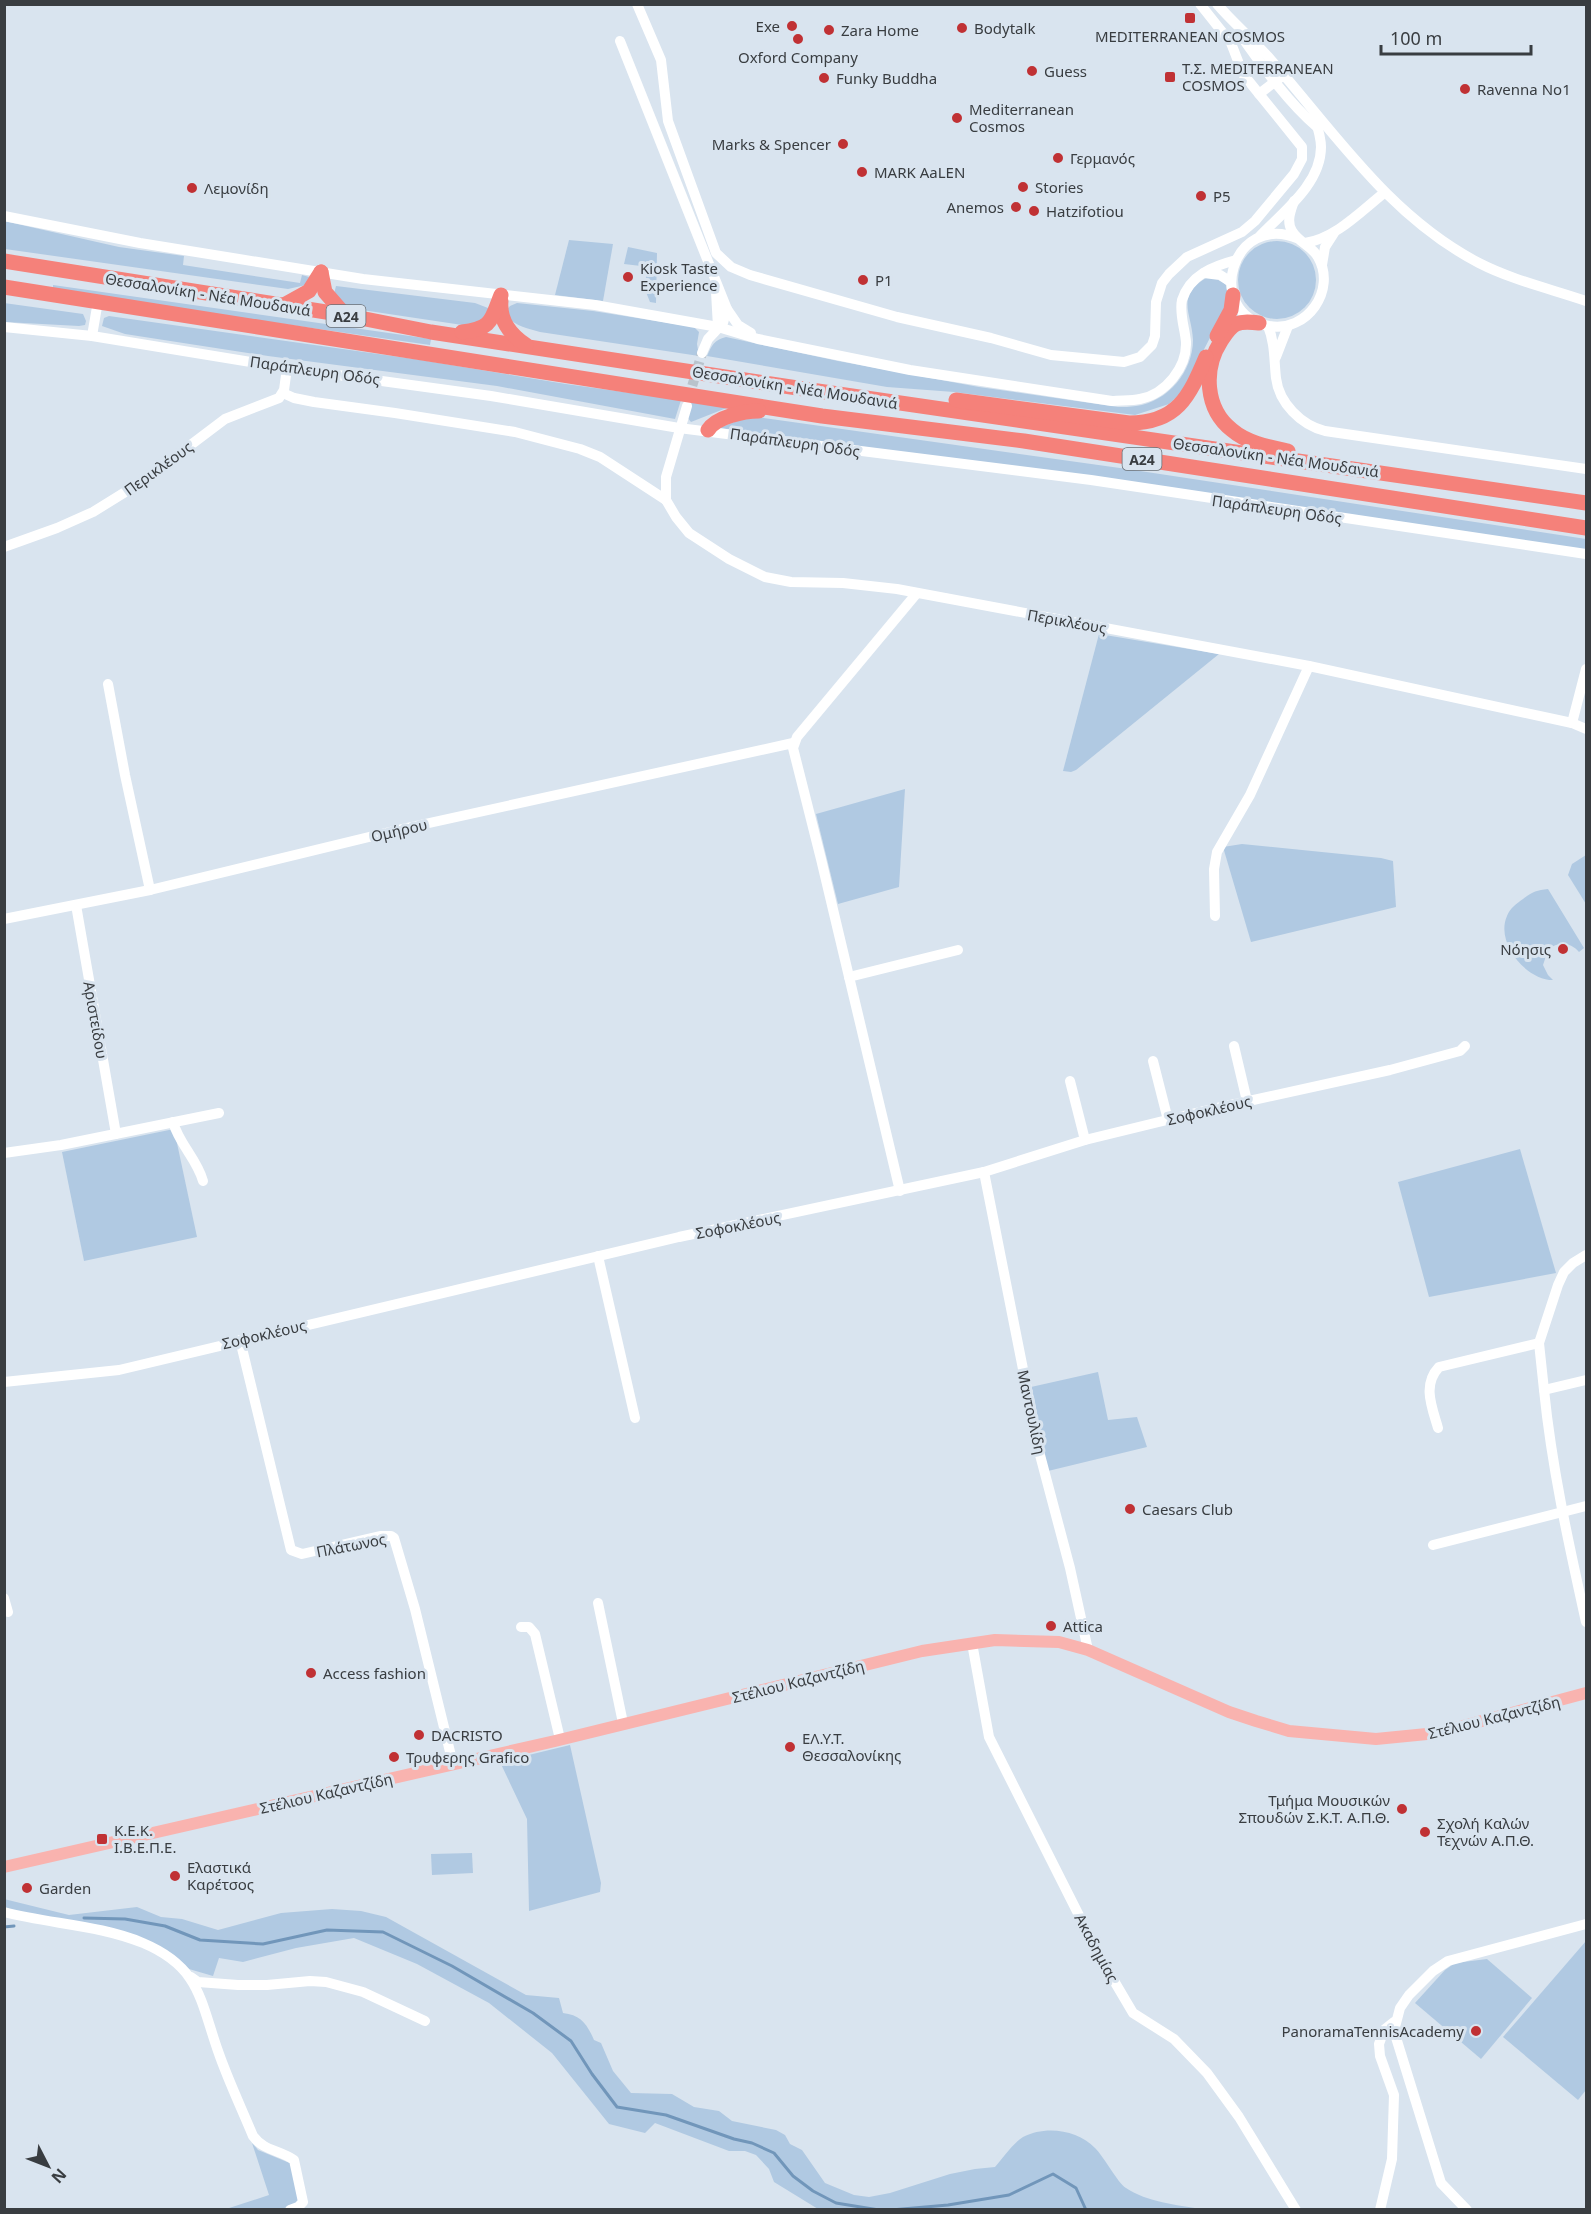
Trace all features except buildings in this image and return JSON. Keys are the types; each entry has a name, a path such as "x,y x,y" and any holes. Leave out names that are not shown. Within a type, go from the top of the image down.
{"highway":[{"name":"Θεσσαλονίκη - Νέα Μουδανιά","path":"4,261 345,315 431,332 704,374 1587,503"},
{"path":"282,306 309,291 321,272"},
{"path":"321,272 325,292 345,315"},
{"name":"Θεσσαλονίκη - Νέα Μουδανιά","path":"4,286 688,398 1024,441 1587,528"},
{"path":"872,399 896,396 950,400 1128,423 1142,423 1157,419 1183,402 1192,392 1215,338 1231,310 1232,289"},
{"path":"431,332 470,331 488,325 494,317 501,295"},
{"path":"501,295 500,309 503,320 509,330 526,346"},
{"path":"1263,325 1246,322 1230,329 1218,346 1210,371 1209,386 1214,408 1224,423 1238,435 1249,441 1287,451 1457,479 1518,493"},
{"path":"708,430 714,424 747,412 822,416"}],"main road":[{"name":"Στέλιου Καζαντζίδη","path":"4,1868 560,1739 922,1651 995,1640 1059,1642 1088,1650 1229,1712 1288,1731 1376,1739 1437,1733 1587,1693"}],"street":[{"path":"637,4 661,60 668,120 716,253 731,267 750,275 897,317 991,338 1060,357 1124,363 1146,351 1155,336 1154,313 1158,293 1169,274 1187,257 1247,228 1272,202 1302,159 1302,147 1243,74 1231,43 1200,4"},
{"path":"1216,4 1270,58 1279,78 1314,111 1384,193 1431,232 1492,269 1587,302"},
{"path":"620,41 727,309 738,325 758,339"},
{"path":"1259,94 1279,78"},
{"path":"1271,109 1292,92"},
{"path":"1292,92 1317,128"},
{"path":"1232,289 1236,260 1241,251 1258,238 1294,201 1306,186 1320,160 1321,142 1314,111"},
{"path":"1258,238 1283,234 1302,241 1314,241 1334,233 1384,193"},
{"path":"1294,201 1289,223 1292,232 1318,257 1322,266"},
{"path":"4,216 140,243 321,272 409,285 595,305 718,327 758,339 949,377 1112,401 1142,399 1153,395 1170,382 1182,364 1186,345 1181,310 1182,301 1191,284 1203,273 1219,264 1236,260"},
{"path":"1203,273 1220,275 1232,289 1239,307 1248,316 1263,325 1288,326 1308,316 1315,308 1324,288 1322,266 1325,247 1334,233"},
{"path":"716,285 718,327"},
{"path":"92,336 98,301"},
{"path":"702,353 708,339 725,320 727,309"},
{"path":"1263,325 1275,360 1277,382 1285,403 1299,418 1319,430 1587,469"},
{"path":"1275,360 1288,326"},
{"name":"Παράπλευρη Οδός","path":"4,327 92,336 287,368 479,394 679,428 1091,480 1587,554"},
{"path":"287,368 283,393 294,398 515,432 580,449 600,457 666,500"},
{"name":"Περικλέους","path":"4,547 93,512 143,481 225,420 252,407 274,401 283,393"},
{"path":"666,500 666,477 688,398"},
{"name":"Περικλέους","path":"666,500 676,517 689,532 729,559 765,577 791,582 843,583 897,589 1309,666 1572,723 1587,729"},
{"path":"897,589 901,612"},
{"path":"900,1191 794,755 793,743 917,593"},
{"path":"1215,916 1214,869 1217,852 1250,795 1309,666"},
{"path":"1572,723 1587,669"},
{"path":"108,684 150,890"},
{"name":"Ομήρου","path":"4,919 150,890 392,831 793,743"},
{"name":"Αριστείδου","path":"76,905 116,1134"},
{"path":"849,977 958,950"},
{"path":"1234,1046 1247,1101"},
{"name":"Σοφοκλέους","path":"4,1382 103,1373 598,1256 984,1172 1084,1140 1421,1062 1460,1051 1465,1046"},
{"path":"1153,1061 1168,1120"},
{"path":"1070,1081 1084,1140"},
{"path":"4,1153 61,1145 219,1113"},
{"path":"173,1122 176,1132 197,1164 203,1181"},
{"name":"Μαντουλίδη","path":"984,1172 1040,1455 1070,1568 1088,1650"},
{"path":"1587,1255 1573,1263 1564,1272 1539,1343 1552,1453 1562,1512 1587,1622"},
{"path":"598,1256 635,1418"},
{"name":"Πλάτωνος","path":"240,1340 291,1550 302,1554 380,1536 394,1538 418,1620 453,1764"},
{"path":"1438,1428 1430,1399 1430,1382 1432,1375 1439,1368 1539,1343"},
{"path":"1544,1390 1587,1380"},
{"path":"1433,1545 1587,1506"},
{"path":"4,1598 8,1612"},
{"path":"598,1603 623,1724"},
{"path":"521,1627 529,1627 535,1634 560,1739"},
{"name":"Ακαδημίας","path":"972,1643 989,1737 1100,1958 1133,2013 1174,2039 1207,2073 1239,2117 1296,2210"},
{"path":"4,1912 104,1932 143,1943 159,1951 198,1982 238,1985 326,1982 363,1992 425,2021"},
{"path":"1467,2210 1440,2183 1394,2031 1394,2022 1409,1995 1433,1971 1448,1961 1587,1924"},
{"path":"189,1975 201,1995 217,2050 253,2136 263,2146 294,2160 303,2202 290,2210"},
{"path":"1380,2210 1392,2159 1394,2095 1380,2056 1379,2044 1384,2030 1394,2022"}],"shaded area":[{"path":"4,221 119,247 184,256 183,265 300,283 302,275 309,277 306,285 288,289 5,249"},
{"path":"569,240 613,244 603,301 555,295"},
{"path":"1277,241 1292,244 1309,258 1316,280 1313,295 1299,312 1277,319 1262,316 1245,302 1238,280 1241,265 1255,248"},
{"path":"628,247 657,253 656,303 650,302 644,287 647,273 640,271 641,266 624,264"},
{"path":"1206,278 1218,278 1226,285 1229,301 1182,392 1169,404 1135,415 954,392 887,387 707,356 714,344 726,337 838,361 979,387 1118,407 1136,406 1148,403 1168,392 1189,363 1193,340 1188,299 1196,285"},
{"path":"53,285 431,339 430,345 53,291"},
{"path":"336,286 475,303 488,308 490,317 469,326 342,307 333,298"},
{"path":"4,303 83,314 86,321 85,325 79,326 5,322"},
{"path":"517,303 593,311 694,327 699,332 697,344 699,356 540,332 520,326 508,317 505,312"},
{"path":"109,316 681,400 675,419 497,386 268,356 125,334 102,326 104,318"},
{"path":"691,399 729,407 691,422 687,417"},
{"path":"750,416 1127,469 1586,539 1586,552 719,428"},
{"path":"1099,634 1219,654 1076,770 1063,771"},
{"path":"905,789 899,887 838,904 816,814"},
{"path":"1242,844 1393,861 1396,907 1251,942 1223,847"},
{"path":"1586,855 1586,904 1568,875 1572,864"},
{"path":"1548,889 1584,948 1579,952 1572,946 1560,944 1548,950 1543,965 1553,980 1533,974 1523,967 1509,948 1504,927 1508,913 1516,904 1532,893"},
{"path":"174,1129 197,1237 84,1261 62,1152"},
{"path":"1520,1149 1556,1273 1429,1297 1398,1182"},
{"path":"1098,1372 1108,1420 1137,1417 1147,1447 1048,1471 1031,1387"},
{"path":"570,1745 601,1883 600,1892 529,1911 527,1819 500,1762"},
{"path":"472,1853 473,1873 432,1875 431,1854"},
{"path":"4,1899 69,1915 137,1907 161,1917 182,1919 218,1930 281,1913 332,1909 361,1911 386,1917 526,1995 559,1998 563,2013 579,2018 589,2029 594,2040 601,2043 613,2071 631,2093 672,2094 694,2107 719,2111 732,2121 776,2130 785,2135 790,2144 802,2150 825,2183 854,2195 869,2197 890,2193 950,2174 995,2167 1023,2137 1051,2130 1071,2133 1088,2142 1099,2152 1122,2185 1134,2193 1162,2202 1201,2209 818,2209 774,2182 769,2169 756,2155 745,2151 729,2151 655,2123 645,2133 609,2124 552,2053 489,2003 417,1964 354,1938 296,1948 243,1962 219,1958 213,1976 189,1969 164,1949 5,1908"},
{"path":"1586,1941 1586,2090 1578,2100 1503,2037"},
{"name":"PanoramaTennisAcademy","path":"1487,1959 1532,1998 1481,2059 1415,2003 1445,1970 1455,1963"},
{"path":"252,2143 258,2150 292,2164 300,2198 294,2206 279,2209 223,2210 269,2195"}],"waterway":[{"path":"84,1918 125,1919 165,1926 200,1940 263,1944 327,1930 383,1932 452,1966 533,2013 571,2041 617,2107 666,2115 752,2143 774,2153 793,2176 813,2191 836,2203 879,2210"},
{"path":"4,1927 14,1926"},
{"path":"891,2210 948,2205 1009,2195 1053,2174 1076,2188 1086,2210"}],"tunnel":[{"path":"688,400 702,353"}],"place":[{"name":"MEDITERRANEAN COSMOS","path":"1190,18"},
{"name":"Exe","path":"792,26"},
{"name":"Bodytalk","path":"962,28"},
{"name":"Zara Home","path":"829,30"},
{"name":"Oxford Company","path":"798,39"},
{"name":"Guess","path":"1032,71"},
{"name":"Τ.Σ. MEDITERRANEAN COSMOS","path":"1170,77"},
{"name":"Funky Buddha","path":"824,78"},
{"name":"Ravenna No1","path":"1465,89"},
{"name":"Mediterranean Cosmos","path":"957,118"},
{"name":"Marks & Spencer","path":"843,144"},
{"name":"Γερμανός","path":"1058,158"},
{"name":"MARK AaLEN","path":"862,172"},
{"name":"Stories","path":"1023,187"},
{"name":"Λεμονίδη","path":"192,188"},
{"name":"P5","path":"1201,196"},
{"name":"Anemos","path":"1016,207"},
{"name":"Hatzifotiou","path":"1034,211"},
{"name":"Kiosk Taste Experience","path":"628,277"},
{"name":"P1","path":"863,280"},
{"name":"Νόησις","path":"1563,949"},
{"name":"Caesars Club","path":"1130,1509"},
{"name":"Attica","path":"1051,1626"},
{"name":"Access fashion","path":"311,1673"},
{"name":"DACRISTO","path":"419,1735"},
{"name":"ΕΛ.Υ.Τ. Θεσσαλονίκης","path":"790,1747"},
{"name":"Τρυφερης Grafico","path":"394,1757"},
{"name":"Τμήμα Μουσικών Σπουδών Σ.Κ.Τ. Α.Π.Θ.","path":"1402,1809"},
{"name":"Σχολή Καλών Τεχνών Α.Π.Θ.","path":"1425,1832"},
{"name":"Κ.Ε.Κ. Ι.Β.Ε.Π.Ε.","path":"102,1839"},
{"name":"Ελαστικά Καρέτσος","path":"175,1876"},
{"name":"Garden","path":"27,1888"},
{"name":"PanoramaTennisAcademy","path":"1476,2031"}]}
